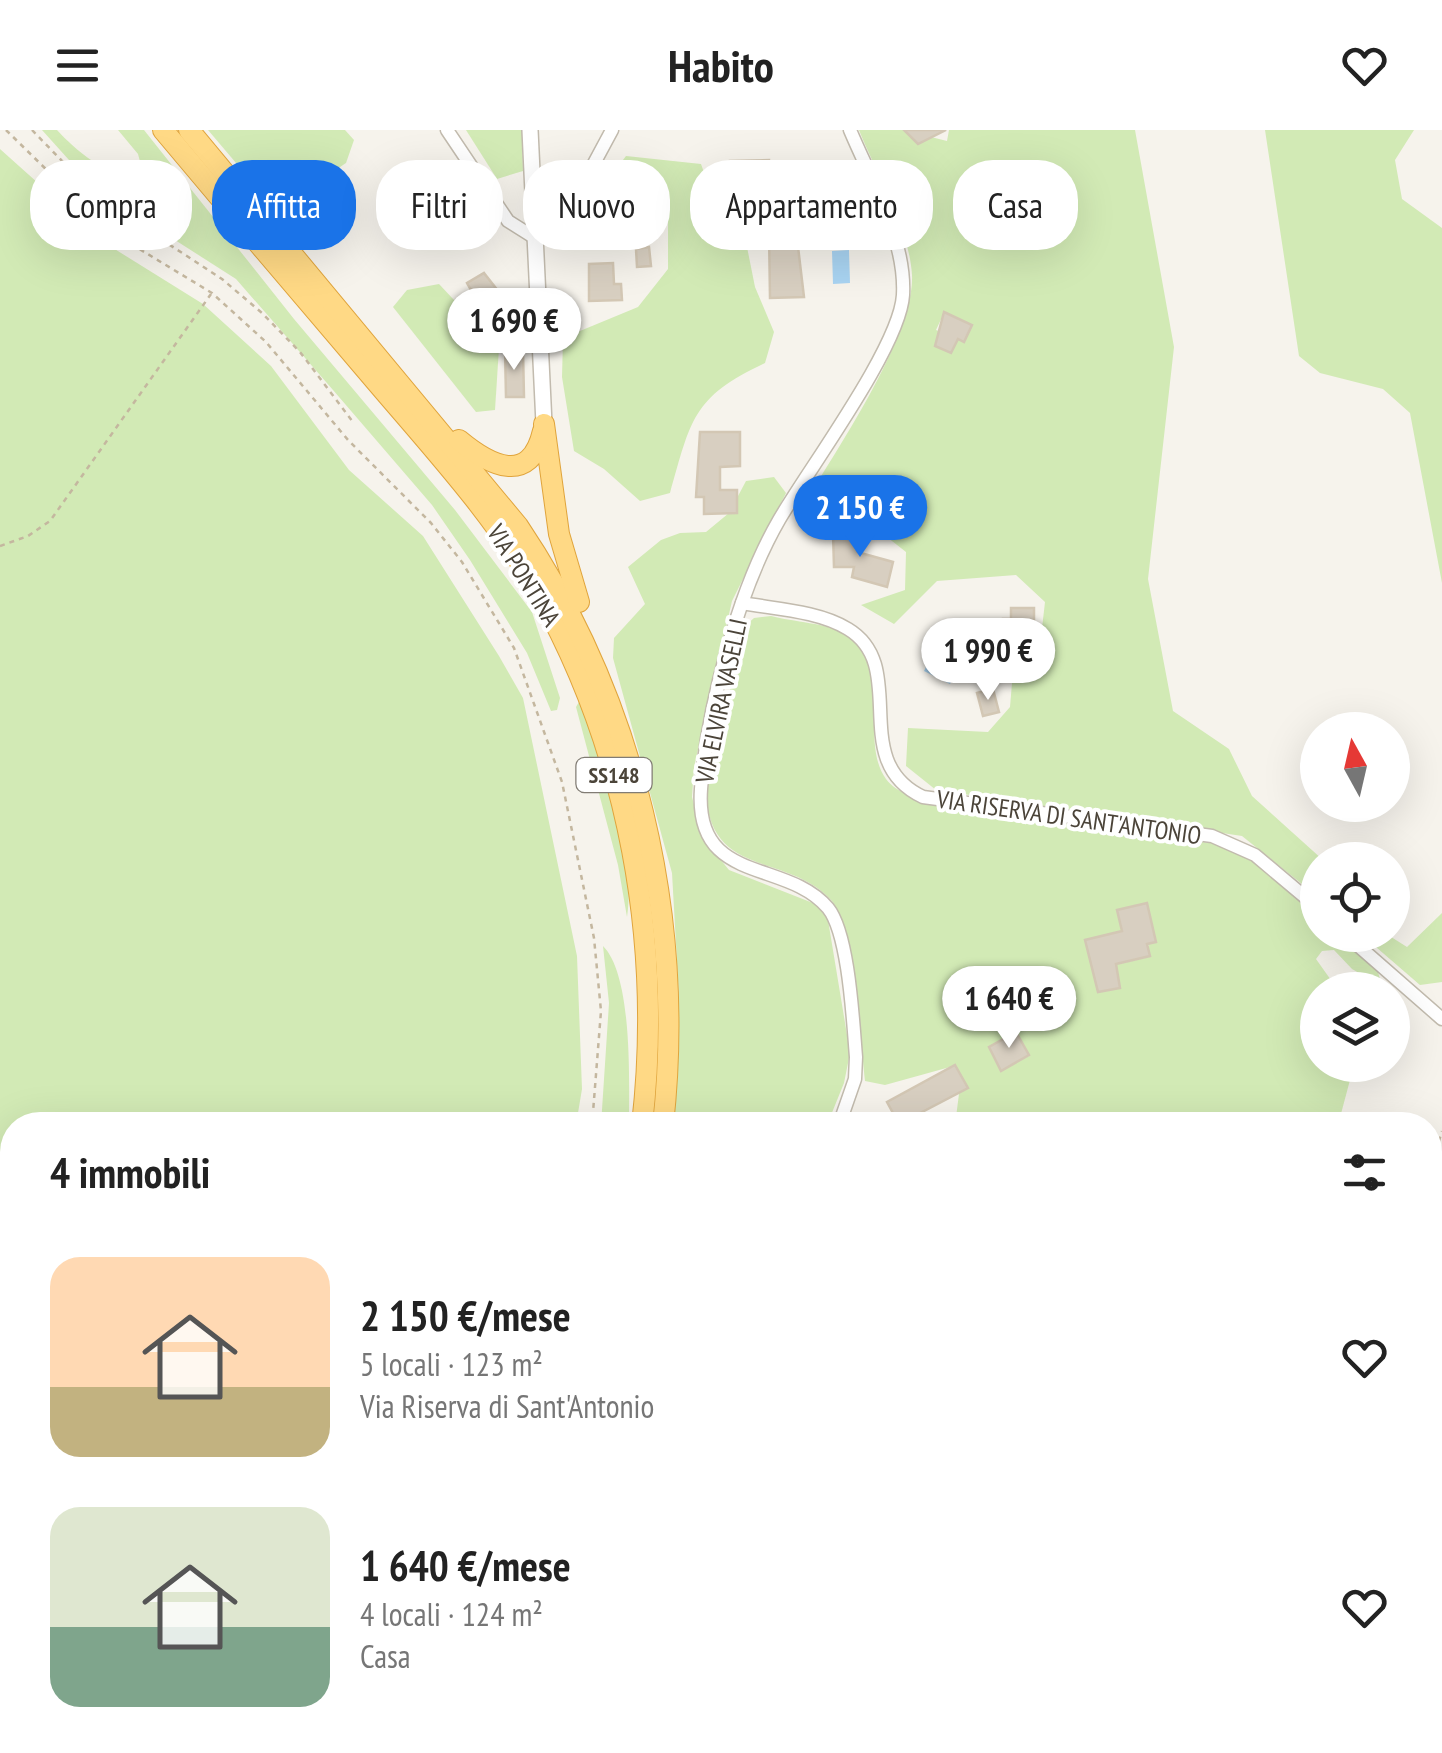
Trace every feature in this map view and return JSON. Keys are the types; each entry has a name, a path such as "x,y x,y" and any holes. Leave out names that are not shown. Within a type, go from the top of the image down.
{"highway":[{"name":"VIA PONTINA","path":"163,130 478,503 538,591 566,646 610,756 643,920 650,994 643,1112"},
{"name":"VIA PONTINA","path":"188,130 429,416 518,526 554,580 609,694 628,751 661,914 666,1000 663,1112"},
{"path":"429,416 478,455 503,466 520,464 533,454 544,424"},
{"path":"544,424 565,562 594,636 609,694"}],"street":[{"path":"447,130 508,221 523,230"},
{"path":"530,130 531,160"},
{"path":"596,160 612,130"},
{"name":"VIA ELVIRA VASELLI","path":"844,1112 856,1057 834,918 814,897 725,856 711,838 703,818 705,758 742,602 778,522 870,373 901,307 903,280 896,245 850,130"},
{"path":"536,250 544,424"},
{"name":"VIA RISERVA DI SANT'ANTONIO","path":"742,602 831,622 859,638 878,682 884,760 905,788 923,797 1212,836 1255,855 1300,893"},
{"path":"1365,952 1442,1019"}],"path":[{"path":"6,130 108,230 212,293 266,342 348,440 431,522 462,562 514,648 562,782 594,938 601,1011 593,1112"},
{"path":"32,130 98,198 222,279 262,313 300,352 353,422"},
{"path":"0,546 28,536 50,520 212,293"}],"green space":[{"path":"42,130 57,130 92,160 69,160"},
{"path":"118,130 144,130 168,160 140,160"},
{"path":"208,130 345,130 354,140 347,160 234,160"},
{"path":"466,130 522,130 523,171 503,177 503,160 485,160"},
{"path":"859,130 911,130 908,134 918,144 931,137 947,141 949,130 1135,130 1174,347 1148,579 1173,711 1229,749 1252,796 1303,842 1300,842 1300,882 1242,836 936,790 906,766 908,728 988,732 1010,707 1012,683 1038,663 1045,602 1016,575 937,581 894,624 861,605 905,590 906,552 878,530 829,503 806,523 795,518 848,433 900,331 912,275 908,250 933,250 933,160 873,160","holes":["944,313 972,325 964,341 936,330"]},
{"path":"1265,130 1414,130 1395,160 1402,199 1442,228 1442,583 1410,413 1383,389 1320,373 1299,356"},
{"path":"0,149 30,176 30,250 116,250 203,304 271,366 349,470 423,536 499,656 523,698 577,956 582,1089 578,1112 0,1112"},
{"path":"626,156 664,160 623,160"},
{"path":"670,161 690,163 690,250 748,250 755,287 774,332 765,363 722,387 698,413 670,493 640,501 604,469 574,451 562,377 563,338 638,307 668,269"},
{"path":"192,190 212,216 212,250 239,250 455,510 532,612 560,698 557,710 551,711 527,653 432,505 236,279 191,250"},
{"path":"439,284 499,348 495,410 476,412 393,307 407,290"},
{"path":"774,477 786,493 732,601 694,767 692,797 703,838 729,870 818,905 828,920 850,1053 832,1112 671,1112 679,997 672,873 613,658 614,638 645,604 628,567 661,540 680,533 706,532 729,513 746,481"},
{"path":"771,616 847,634 861,647 869,663 878,763 890,784 901,791 933,804 1224,845 1271,872 1300,899 1300,952 1321,952 1316,959 1325,972 1300,972 1300,1082 1349,1082 1341,1112 957,1112 960,1086 950,1067 885,1085 865,1081 850,958 839,913 813,885 736,852 721,839 711,820 706,793 745,626 754,618","holes":["1147,903 1149,957 1093,970 1123,937 1117,910","1016,1033 1029,1056 1001,1070 989,1048"]},
{"path":"580,700 623,835 629,890 627,917 618,865 576,707"},
{"path":"1442,913 1442,982 1420,985 1410,972 1382,952 1410,952 1410,944"},
{"path":"603,946 613,961 624,1004 629,1112 602,1112 609,1003"},
{"path":"1336,952 1357,952 1378,972 1357,972"}],"water":[{"path":"849,250 850,283 833,284 832,251"},
{"path":"930,659 956,672 950,684 924,671"}],"building":[{"path":"904,130 946,130 918,144"},
{"path":"636,250 649,250 651,266 637,267"},
{"path":"769,250 798,250 804,297 770,298"},
{"path":"613,263 614,284 621,284 622,300 589,301 589,264"},
{"path":"484,273 502,296 476,311 467,295 472,292 467,283"},
{"path":"944,312 972,325 964,342 958,339 951,353 935,346"},
{"path":"505,350 523,350 524,397 506,397"},
{"path":"700,432 740,432 740,466 720,467 720,490 737,490 737,513 704,514 704,497 696,497"},
{"path":"833,533 857,533 857,552 893,562 887,587 852,577 854,567 834,567"},
{"path":"1011,608 1034,608 1034,657 1003,657 1003,619 1011,619"},
{"path":"993,689 999,712 983,716 977,693"},
{"path":"1147,903 1156,942 1147,944 1150,956 1116,964 1120,988 1098,992 1085,940 1122,931 1117,910"},
{"path":"1016,1032 1029,1055 1001,1071 989,1047"},
{"path":"955,1065 968,1088 922,1112 892,1112 887,1102"}]}
